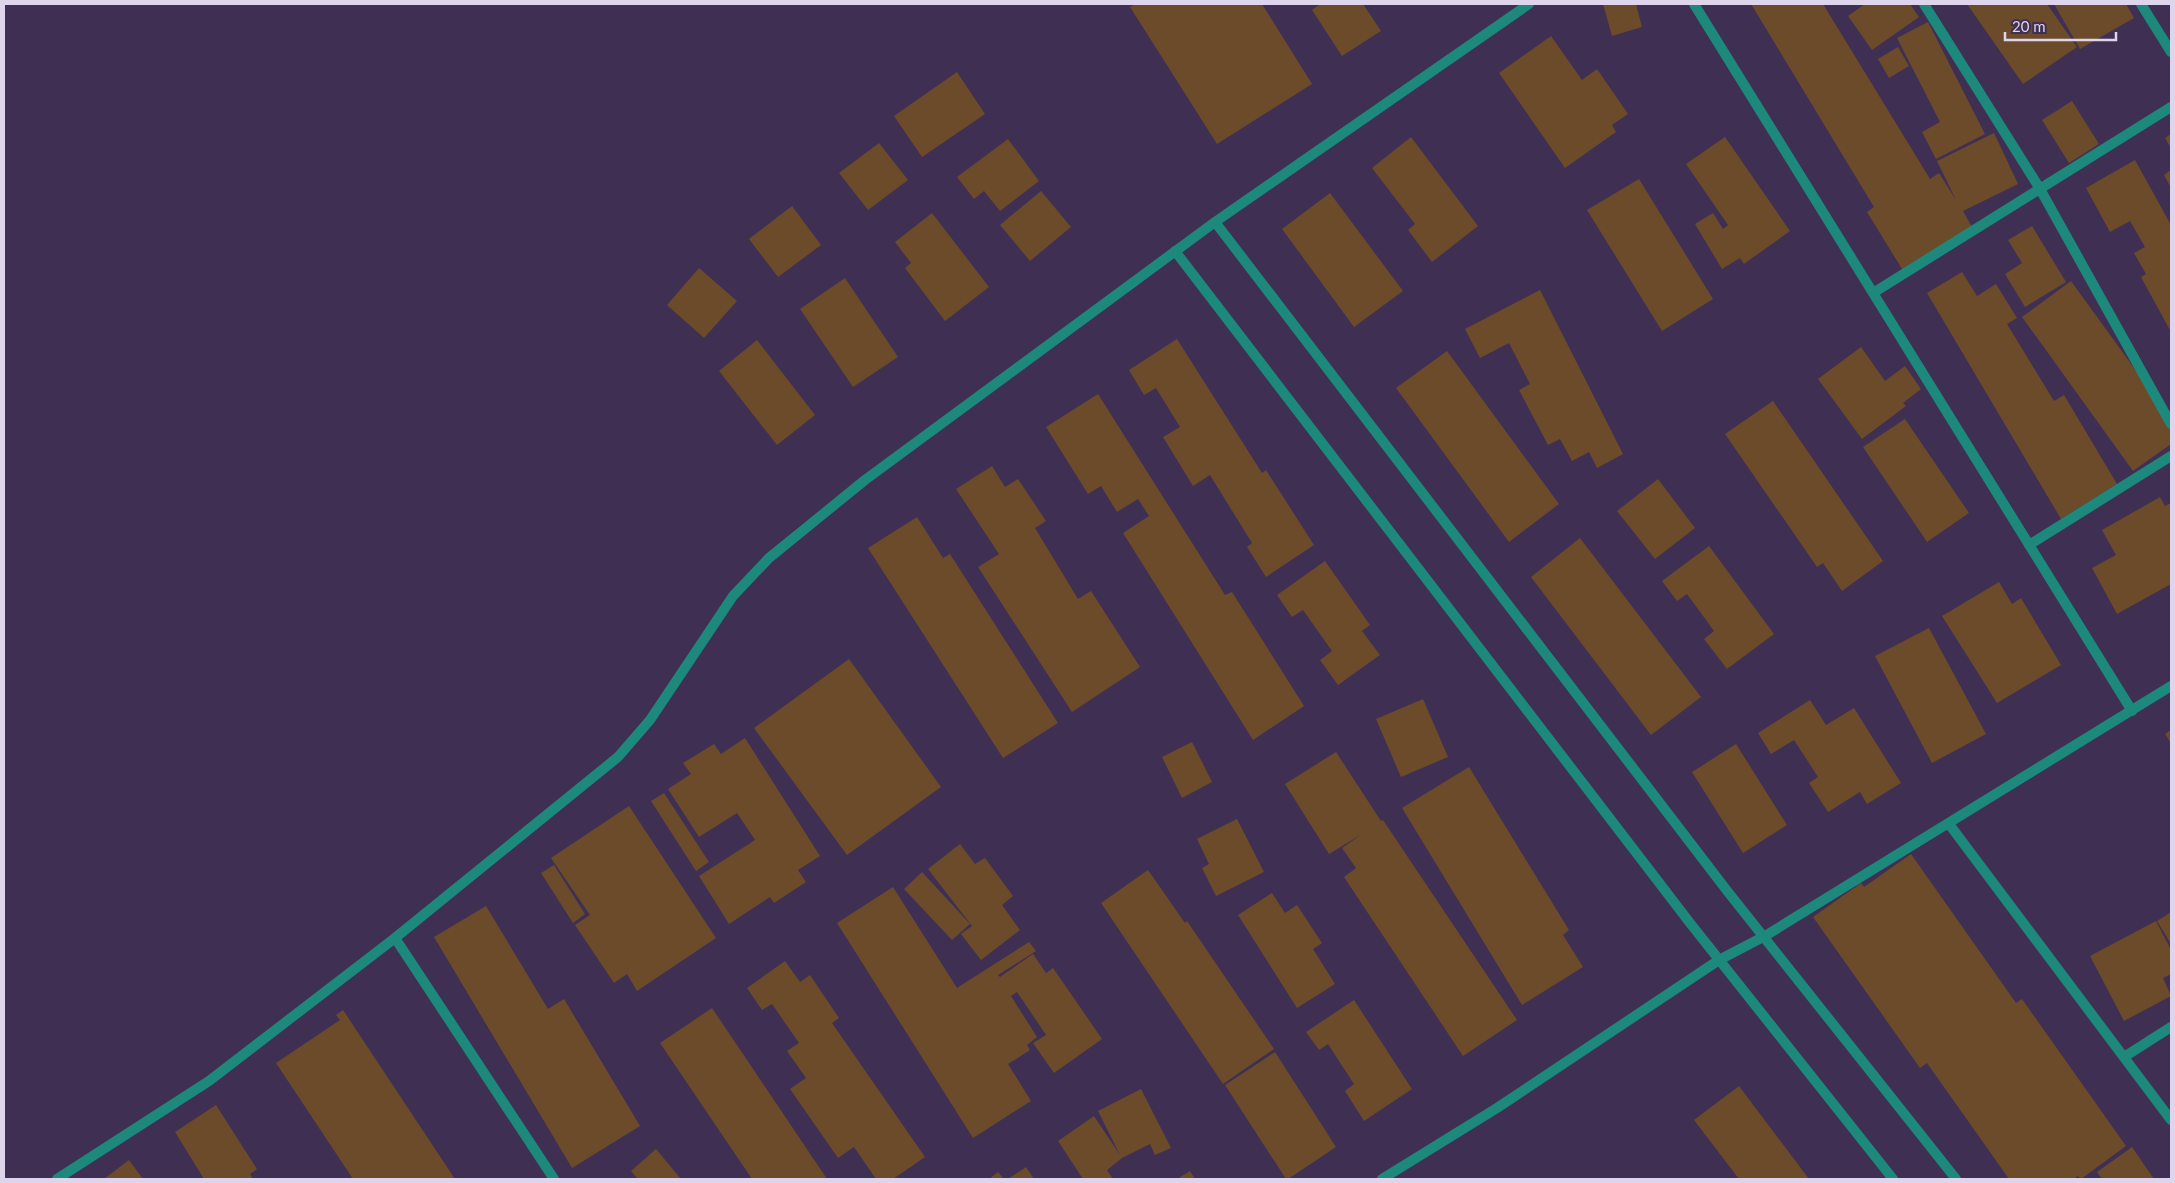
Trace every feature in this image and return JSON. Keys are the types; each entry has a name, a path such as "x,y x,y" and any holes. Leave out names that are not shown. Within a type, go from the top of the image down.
{"street":[{"path":"57,1179 209,1081 395,938 618,758 650,720 733,596 769,558 865,480 1215,222 1529,4"},
{"path":"1694,4 2132,711"},
{"path":"1924,4 2040,190 2171,424"},
{"path":"2142,4 2171,52"},
{"path":"1873,293 2171,107"},
{"path":"1215,222 1716,876 1956,1179"},
{"path":"1175,251 1719,960 1893,1179"},
{"path":"2029,545 2171,456"},
{"path":"1382,1179 1506,1102 1719,960 1765,936 2171,686"},
{"path":"1949,824 2171,1120"},
{"path":"395,938 554,1179"},
{"path":"2124,1057 2171,1027"}],"building":[{"path":"1135,4 1262,4 1312,84 1217,144 1130,7"},
{"path":"1320,4 1363,4 1381,31 1342,56 1312,10"},
{"path":"1603,4 1636,4 1642,27 1612,36"},
{"path":"1751,4 1823,4 1930,179 1939,173 1956,200 1937,161 1994,133 2018,184 1963,211 1972,227 1902,269 1867,212 1874,207"},
{"path":"1865,4 1910,4 1919,17 1872,50 1848,16"},
{"path":"1967,4 2047,4 2077,47 2023,84"},
{"path":"2054,4 2126,4 2134,18 2080,49"},
{"path":"1928,22 1985,134 1936,159 1922,132 1940,122 1897,38"},
{"path":"1551,36 1582,80 1597,69 1628,114 1612,125 1616,132 1565,168 1499,73"},
{"path":"1898,47 1909,66 1889,78 1878,59"},
{"path":"957,72 985,114 922,157 894,116"},
{"path":"2072,101 2099,144 2069,163 2042,120"},
{"path":"2171,134 2171,148 2165,138"},
{"path":"1411,137 1478,226 1432,262 1408,230 1415,224 1372,168"},
{"path":"1725,137 1790,231 1744,264 1740,258 1722,269 1695,224 1713,213 1723,229 1728,225 1686,164"},
{"path":"1008,139 1039,181 1000,211 984,191 974,199 957,177"},
{"path":"879,143 908,180 868,210 839,173"},
{"path":"2135,160 2171,225 2171,332 2141,277 2146,274 2134,253 2145,247 2130,221 2110,232 2086,188"},
{"path":"2171,170 2171,188 2164,175"},
{"path":"1639,179 1713,299 1662,331 1587,210"},
{"path":"1041,191 1071,227 1030,261 1000,225"},
{"path":"1330,193 1403,291 1354,327 1282,229"},
{"path":"792,206 821,245 778,277 749,239"},
{"path":"932,213 989,287 945,321 905,268 911,263 895,242"},
{"path":"2032,226 2066,282 2025,307 2005,274 2022,263 2008,240"},
{"path":"699,268 737,301 704,338 667,305"},
{"path":"1962,272 1977,296 1996,284 2017,318 2007,324 2054,401 2064,395 2117,484 2061,519 1927,293"},
{"path":"845,278 898,357 853,387 800,309"},
{"path":"2071,281 2171,419 2171,444 2133,471 2022,317"},
{"path":"1540,290 1623,454 1597,468 1589,452 1572,461 1560,439 1548,445 1519,390 1530,384 1509,343 1480,358 1465,329"},
{"path":"1177,339 1262,473 1266,470 1314,545 1266,577 1247,547 1252,543 1210,475 1193,486 1163,437 1180,427 1156,388 1144,395 1129,370"},
{"path":"757,340 815,415 777,445 719,371"},
{"path":"1861,347 1885,381 1905,366 1921,389 1903,403 1906,406 1862,439 1818,379"},
{"path":"1447,351 1559,504 1509,542 1396,388"},
{"path":"1098,394 1225,595 1232,592 1304,706 1253,740 1123,533 1149,516 1138,499 1117,512 1101,486 1088,494 1046,427"},
{"path":"1773,401 1883,561 1842,591 1823,563 1817,567 1725,434"},
{"path":"1905,419 1969,513 1927,542 1863,447"},
{"path":"992,466 1005,487 1018,479 1046,521 1035,528 1078,599 1091,591 1140,667 1072,712 978,567 999,554 956,489"},
{"path":"1658,479 1695,528 1655,559 1617,511"},
{"path":"2160,497 2165,506 2171,503 2171,584 2117,614 2092,568 2116,555 2102,530"},
{"path":"917,517 943,558 950,554 1058,723 1003,758 868,548"},
{"path":"1580,538 1701,697 1651,735 1531,577"},
{"path":"1709,546 1774,634 1727,669 1704,639 1714,631 1687,594 1677,601 1662,581"},
{"path":"1325,561 1370,625 1362,631 1380,655 1338,685 1320,660 1332,651 1303,610 1292,617 1277,595"},
{"path":"1999,582 2012,604 2021,598 2061,665 1997,703 1942,616"},
{"path":"1929,628 1986,734 1932,763 1875,656"},
{"path":"849,659 941,787 847,855 754,728"},
{"path":"1423,699 1448,757 1401,777 1376,719"},
{"path":"1810,700 1826,725 1854,708 1901,783 1867,804 1860,792 1828,812 1809,783 1818,777 1794,740 1771,754 1758,733"},
{"path":"2171,730 2171,743 2165,734"},
{"path":"745,738 820,856 798,870 806,882 774,903 770,897 729,924 699,876 755,840 737,813 699,837 668,789 691,774 683,763 714,744 721,754"},
{"path":"1192,742 1212,782 1182,798 1162,757"},
{"path":"1736,744 1787,825 1743,853 1692,772"},
{"path":"1336,752 1517,1020 1463,1056 1344,877 1356,868 1342,848 1362,834 1329,854 1285,784"},
{"path":"1469,767 1569,930 1563,935 1583,967 1522,1005 1402,808"},
{"path":"664,793 709,862 696,871 651,801"},
{"path":"629,806 716,938 637,991 627,974 614,983 575,925 590,915 551,858"},
{"path":"1237,819 1264,872 1216,896 1202,868 1209,864 1197,839"},
{"path":"960,844 975,864 985,858 1013,896 1002,905 1020,930 981,960 961,934 972,926 928,869"},
{"path":"1911,854 2016,1003 2022,999 2126,1146 2081,1179 2078,1176 2073,1179 2009,1179 1927,1063 1920,1068 1813,917 1861,883 1864,887"},
{"path":"554,865 585,914 573,923 541,873"},
{"path":"1148,870 1185,923 1187,921 1274,1049 1223,1084 1101,903"},
{"path":"922,872 970,924 952,940 904,889"},
{"path":"893,887 957,988 1029,942 1036,951 998,975 1000,977 1033,954 1046,973 1053,968 1102,1039 1054,1073 1033,1043 1046,1035 1017,992 1011,996 1037,1037 1027,1045 1030,1050 1008,1064 1031,1101 973,1138 837,923"},
{"path":"1272,893 1285,913 1297,905 1322,943 1313,949 1335,984 1297,1008 1238,915"},
{"path":"486,906 548,1009 564,999 640,1126 572,1168 434,937"},
{"path":"2171,912 2171,944 2157,921"},
{"path":"2156,921 2171,950 2171,974 2163,978 2171,996 2124,1021 2090,956"},
{"path":"785,961 800,982 810,975 839,1018 832,1023 925,1157 893,1179 876,1179 854,1147 838,1158 790,1089 806,1078 787,1051 799,1043 772,1004 762,1010 747,988"},
{"path":"1354,1000 1412,1089 1364,1121 1345,1091 1354,1084 1328,1044 1319,1050 1306,1032"},
{"path":"712,1008 827,1179 752,1179 660,1043"},
{"path":"343,1010 455,1179 353,1179 276,1063 340,1020 336,1015"},
{"path":"1275,1052 1336,1147 1288,1179 1286,1179 1225,1085"},
{"path":"1739,1086 1809,1179 1739,1179 1694,1120"},
{"path":"1141,1089 1171,1148 1155,1155 1150,1144 1122,1158 1107,1170 1113,1179 1083,1179 1058,1141 1094,1116 1120,1155 1098,1111"},
{"path":"216,1105 257,1169 250,1174 253,1179 204,1179 175,1132"},
{"path":"2132,1147 2154,1179 2102,1179 2097,1172"},
{"path":"656,1149 681,1179 638,1179 631,1171"},
{"path":"129,1160 143,1179 104,1179"},
{"path":"1026,1167 1034,1179 1008,1179"},
{"path":"1190,1171 1195,1179 1177,1179"},
{"path":"998,1172 1004,1179 989,1179"}]}
